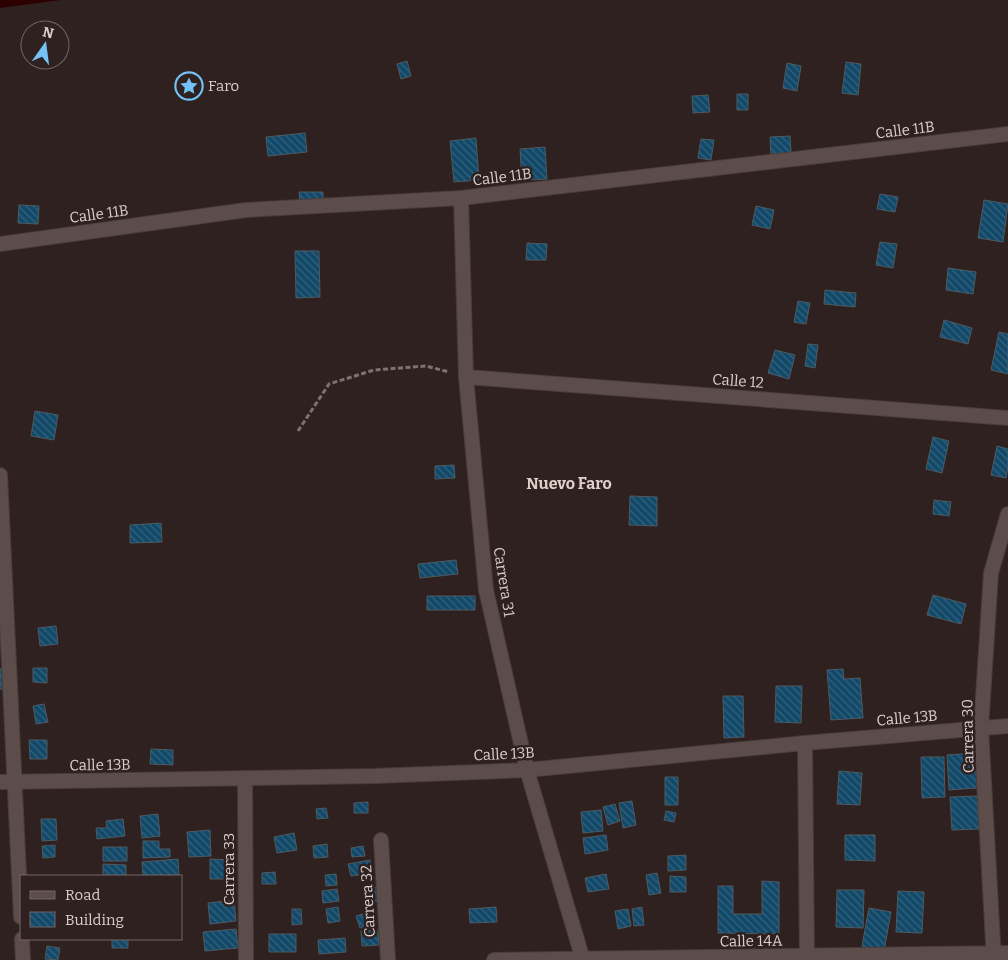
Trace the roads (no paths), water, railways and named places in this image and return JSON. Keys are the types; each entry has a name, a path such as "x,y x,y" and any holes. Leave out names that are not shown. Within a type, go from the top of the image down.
{"street":[{"name":"Calle 11B","path":"0,244 246,210 461,198 1008,134"},
{"name":"Carrera 31","path":"461,198 466,377 486,590 527,770 583,959"},
{"name":"Calle 12","path":"466,377 1008,418"},
{"path":"0,474 20,898"},
{"name":"Carrera 30","path":"999,956 981,728 991,573 1008,514"},
{"name":"Calle 13B","path":"0,782 375,776 527,770 805,743 1008,726"},
{"path":"805,743 807,958"},
{"name":"Carrera 33","path":"245,778 246,960"},
{"name":"Carrera 32","path":"381,840 388,960"},
{"path":"22,940 24,960"},
{"name":"Calle 14A","path":"494,960 999,956"}],"place":[{"name":"Faro","path":"189,86"}],"district":[{"name":"Nuevo Faro","path":"569,483"}]}
